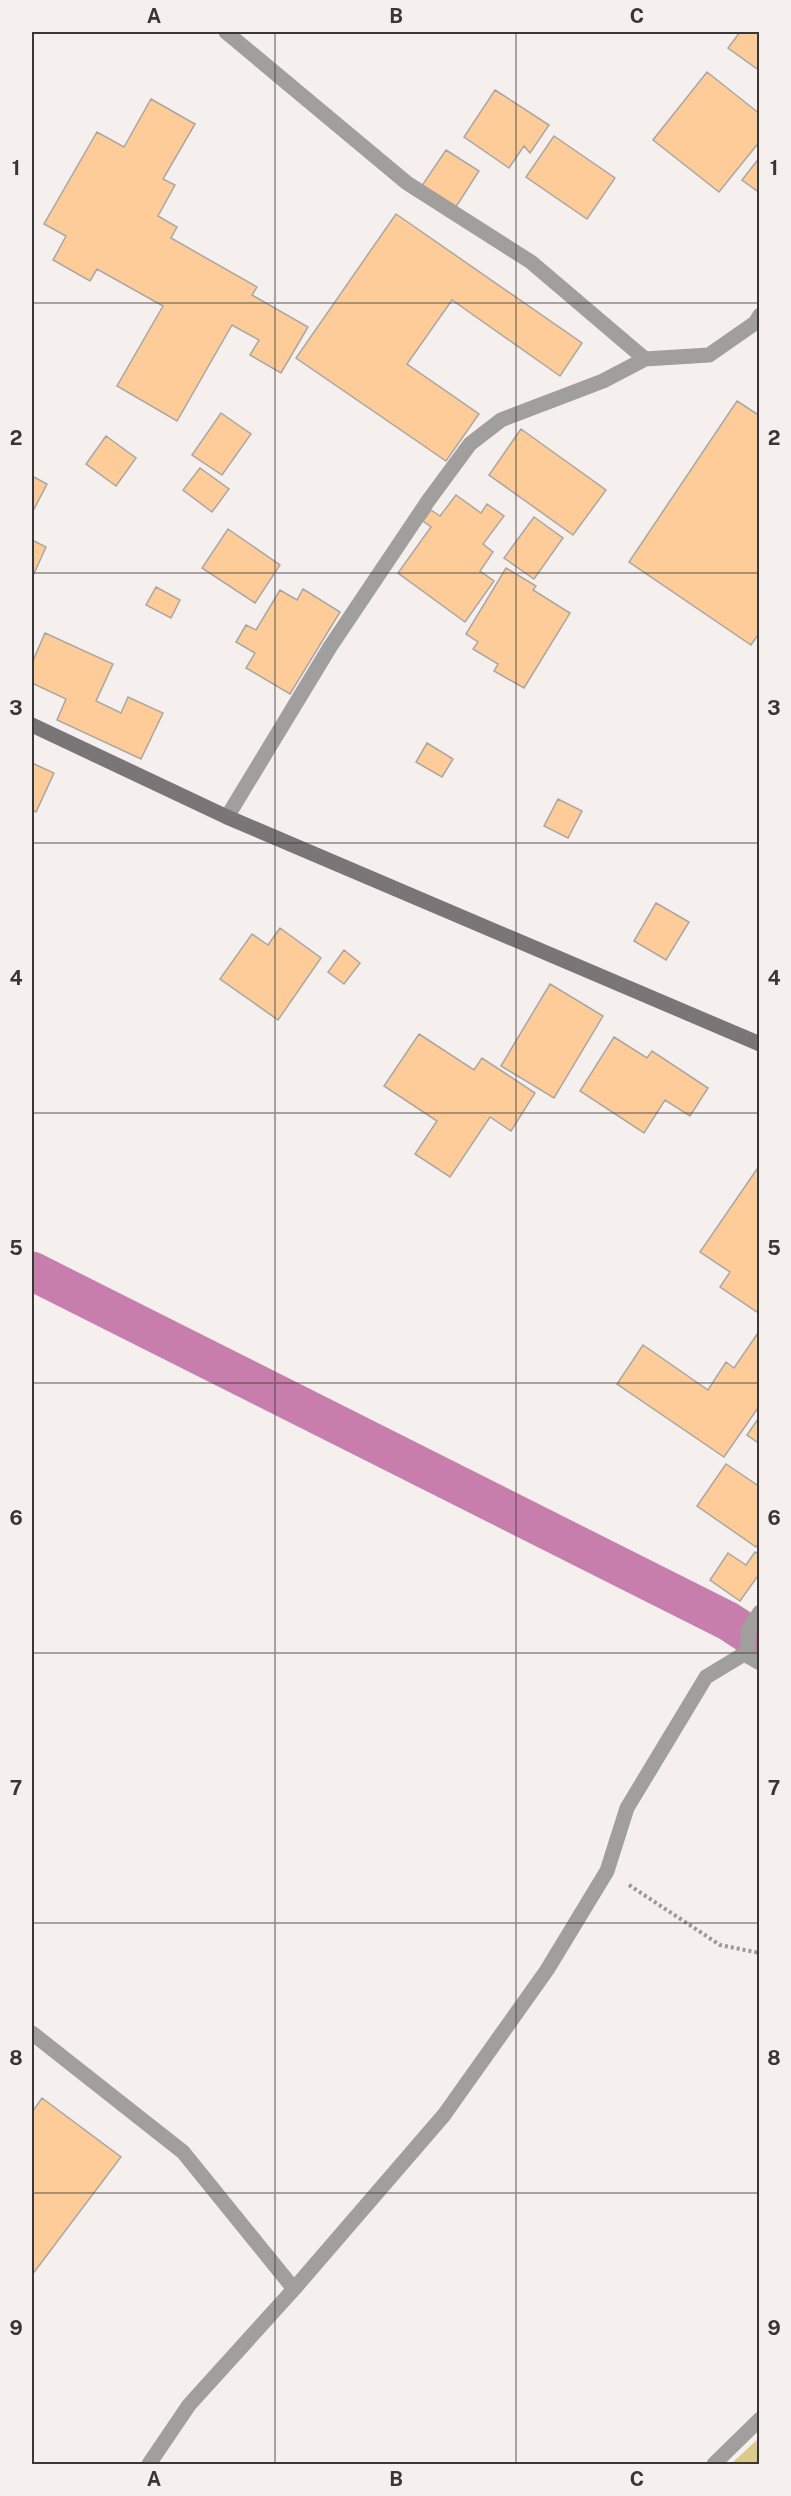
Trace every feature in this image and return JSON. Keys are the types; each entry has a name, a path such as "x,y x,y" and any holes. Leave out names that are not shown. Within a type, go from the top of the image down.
{"street":[{"path":"228,32 406,183 531,262 645,359"},
{"path":"227,817 330,647 428,501 470,444 501,420 603,381 645,359 709,355 755,323 759,315"},
{"path":"32,725 227,817 759,1044"},
{"path":"746,1652 749,1628 759,1612"},
{"path":"746,1652 759,1663"},
{"path":"149,2464 189,2405 294,2289 444,2115 547,1970 607,1871 627,1808 706,1677 746,1652"},
{"path":"32,2033 183,2152 294,2289"},
{"path":"714,2464 759,2419"}],"path":[{"path":"607,1871 720,1945 759,1953"}],"shaded area":[{"path":"759,2438 759,2464 731,2464"}],"building":[{"path":"740,32 760,32 760,71 728,48"},
{"path":"707,72 760,114 760,141 719,192 653,140"},
{"path":"495,90 549,125 530,153 524,146 509,168 464,137"},
{"path":"151,99 195,124 163,179 175,185 158,216 177,227 171,238 257,287 252,295 308,327 281,373 250,355 259,340 232,325 177,421 117,386 163,306 97,269 90,281 53,260 66,236 44,224 97,132 124,147"},
{"path":"554,136 615,178 587,219 526,177"},
{"path":"446,150 479,171 454,210 421,187"},
{"path":"760,157 760,193 742,180"},
{"path":"396,214 582,343 560,376 452,300 407,364 479,414 446,461 296,358"},
{"path":"737,401 760,416 760,632 751,645 629,562"},
{"path":"221,413 251,434 222,475 192,455"},
{"path":"521,429 606,490 573,535 489,475"},
{"path":"106,436 136,458 116,486 86,464"},
{"path":"200,468 229,489 212,512 183,490"},
{"path":"32,476 47,484 32,513"},
{"path":"456,495 481,513 487,504 504,516 483,544 493,552 480,571 494,581 465,622 398,573 431,527 423,521 431,510 440,516"},
{"path":"534,517 563,538 534,579 504,558"},
{"path":"228,529 280,565 255,603 202,568"},
{"path":"32,540 46,547 32,578"},
{"path":"506,568 536,586 533,590 570,613 524,688 494,671 498,664 473,649 478,642 466,634"},
{"path":"156,587 180,600 171,618 146,605"},
{"path":"303,589 340,612 290,694 246,668 255,653 236,642 246,625 256,630 280,590 297,600"},
{"path":"45,633 113,664 96,701 121,713 128,697 163,713 141,759 57,720 66,699 32,683 32,663"},
{"path":"427,743 453,759 442,777 416,762"},
{"path":"32,763 54,773 36,812 32,810"},
{"path":"558,799 582,811 568,838 544,826"},
{"path":"656,903 689,922 666,960 634,941"},
{"path":"280,928 321,958 278,1020 220,979 252,934 268,945"},
{"path":"344,950 360,963 344,984 328,972"},
{"path":"550,984 603,1016 554,1098 501,1066"},
{"path":"419,1034 474,1070 482,1058 535,1093 511,1131 490,1117 450,1177 415,1154 437,1121 384,1086"},
{"path":"614,1037 647,1058 652,1051 708,1088 690,1116 665,1100 644,1133 580,1091"},
{"path":"757,1169 760,1171 760,1314 720,1287 730,1272 700,1252"},
{"path":"760,1330 760,1405 724,1457 617,1384 643,1345 708,1390 726,1362 734,1368"},
{"path":"760,1416 760,1444 747,1435"},
{"path":"726,1464 760,1487 760,1542 756,1547 697,1506"},
{"path":"755,1552 760,1555 760,1573 740,1601 710,1580 728,1553 746,1565"},
{"path":"42,2098 121,2157 32,2275 32,2112"}],"waterway":[{"path":"32,1271 728,1621 760,1642"}]}
